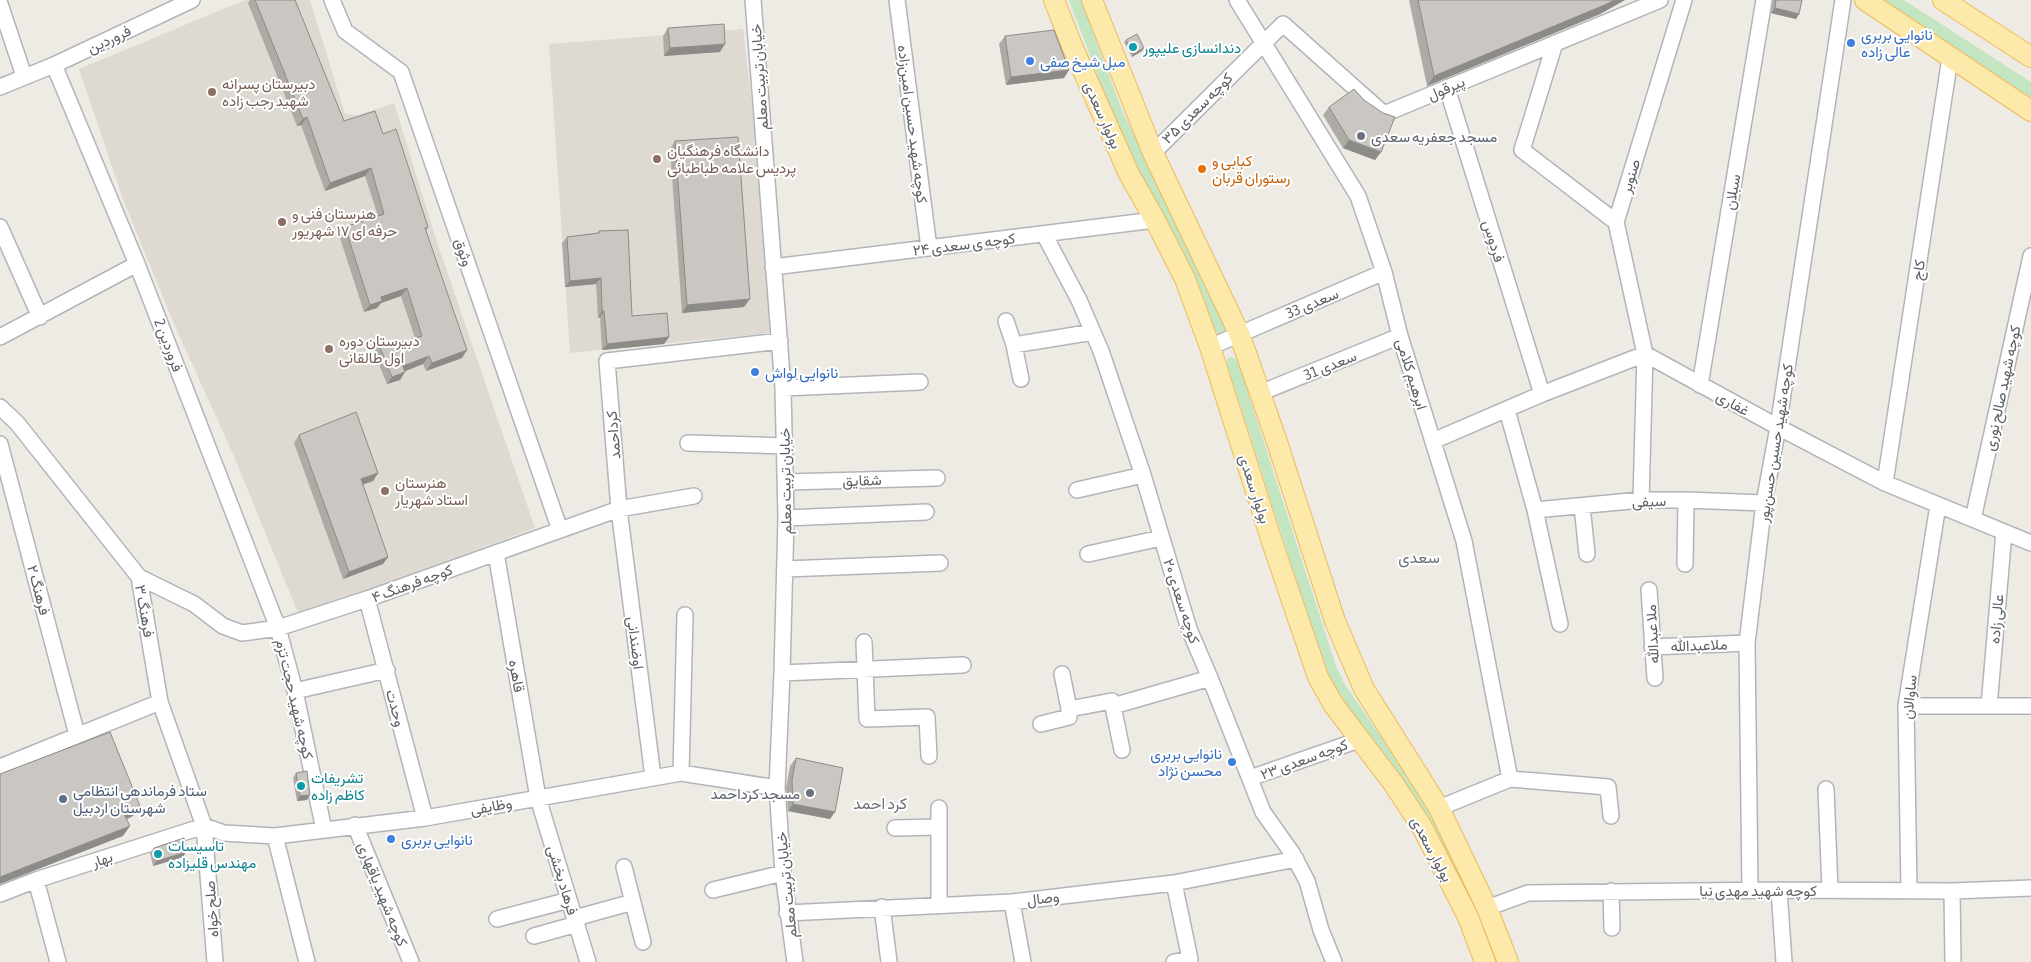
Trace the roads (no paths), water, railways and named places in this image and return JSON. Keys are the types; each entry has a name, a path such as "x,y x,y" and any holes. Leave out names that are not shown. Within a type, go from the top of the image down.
{"main road":[{"name":"بولوار سعدی","path":"1054,0 1073,48 1129,174 1185,279 1210,347 1272,542 1318,677 1334,704 1422,827 1468,918 1485,962"},
{"name":"بولوار سعدی","path":"1092,0 1153,153 1239,333 1335,621 1364,689 1439,808 1488,908 1508,962"},
{"path":"1865,0 2031,111"},
{"path":"1943,0 2031,58"},
{"path":"1468,918 1488,908"}],"street":[{"name":"فروردین","path":"0,87 54,64 168,5 192,0"},
{"name":"وثوق","path":"332,0 346,31 401,72 560,530"},
{"name":"خیابان تربیت معلم","path":"753,0 783,388 786,518 777,788 783,873 794,962"},
{"name":"کوچه شهید حسین امین‌زاده","path":"897,0 928,248"},
{"name":"ابرهیم کلامی","path":"1237,0 1358,196 1384,272 1400,336 1464,541 1510,779"},
{"name":"پیرقول","path":"1262,43 1283,24 1384,114 1660,0"},
{"name":"صنوبر","path":"1641,500 1645,354 1616,222 1684,0"},
{"name":"سبلان","path":"1700,385 1764,0"},
{"name":"کوچه شهید حسین حسن‌پور","path":"1750,890 1747,643 1764,503 1778,427 1843,0"},
{"path":"0,4 24,76"},
{"name":"کوچه سعدی ۳۵","path":"1153,153 1262,43"},
{"path":"1555,43 1522,150 1616,222"},
{"name":"کاج","path":"1885,483 1950,58"},
{"name":"فروردین 2","path":"54,64 137,264 278,628"},
{"name":"فردوس","path":"1447,88 1542,394"},
{"name":"کوچه ی سعدی ۲۴","path":"773,267 1155,220"},
{"path":"0,227 40,317"},
{"name":"کوچه سعدی ۲۰","path":"1044,234 1079,300 1093,332 1143,476 1189,629 1263,812 1296,859 1307,881 1321,930 1334,962"},
{"name":"کوچه شهید صالح نوری","path":"1973,519 2031,256"},
{"path":"0,337 137,264"},
{"name":"سعدی 33","path":"1210,347 1384,272"},
{"path":"1006,321 1014,345 1021,379"},
{"path":"1014,345 1093,332"},
{"name":"سعدی 31","path":"1260,393 1400,336"},
{"name":"کرداحمد","path":"619,509 607,361 780,341"},
{"path":"1432,441 1542,394 1645,354"},
{"name":"غفاری","path":"1645,354 1885,483 2031,542"},
{"path":"783,388 920,382"},
{"name":"فرهنگ ۳","path":"0,407 17,423 139,577 160,702 204,826"},
{"path":"1507,410 1535,510 1560,624"},
{"path":"688,442 785,446"},
{"name":"فرهنگ ۲","path":"0,444 77,735"},
{"path":"1077,490 1143,476"},
{"name":"شقایق","path":"786,482 937,478"},
{"name":"کوچه فرهنگ ۴","path":"139,577 194,604 224,626 242,633 278,628 366,599 619,509 694,496"},
{"name":"سیفی","path":"1535,510 1641,500 1764,503"},
{"path":"1685,564 1686,500"},
{"name":"ساوالان","path":"1909,891 1906,706 1938,505"},
{"path":"1582,506 1586,554"},
{"name":"اوضندانی","path":"619,509 653,777"},
{"path":"786,518 926,512"},
{"name":"عالی زاده","path":"1989,706 2004,532"},
{"path":"1088,554 1162,538"},
{"name":"قاهره","path":"496,553 538,798"},
{"path":"785,569 940,564"},
{"name":"ملا عبدالله","path":"1649,590 1655,678"},
{"name":"وحدت","path":"366,599 425,818"},
{"path":"681,773 685,615"},
{"name":"کوچه شهید حجت تزم","path":"278,628 294,691 324,830"},
{"path":"864,642 867,719 927,717 929,756"},
{"name":"ملاعبدالله","path":"1652,647 1747,643"},
{"path":"782,673 963,665"},
{"path":"294,691 386,670"},
{"path":"1041,724 1069,717 1062,674"},
{"path":"1113,706 1210,678"},
{"path":"1069,709 1112,701 1122,750"},
{"path":"0,767 160,702"},
{"path":"1906,706 2031,706"},
{"name":"کوچه سعدی ۲۳","path":"1250,778 1359,740"},
{"name":"وظایفی","path":"204,826 224,833 275,836 425,818 681,773 777,788"},
{"path":"1439,808 1510,779 1608,787 1611,816"},
{"path":"1826,789 1830,890"},
{"name":"فرهاد بخشی","path":"538,798 588,962"},
{"path":"939,808 939,904"},
{"name":"بهار","path":"0,894 36,880 204,826"},
{"name":"صلح خواه","path":"204,826 215,962"},
{"name":"کوچه شهید یاقهاری","path":"355,826 411,962"},
{"path":"895,828 939,827"},
{"path":"275,836 307,962"},
{"name":"وصال","path":"787,913 939,904 1012,902 1174,883 1296,859"},
{"path":"624,867 643,942"},
{"path":"713,890 783,873"},
{"path":"36,880 58,962"},
{"path":"1174,883 1190,959 1174,962"},
{"name":"کوچه شهید مهدی نیا","path":"1488,908 1528,893 1750,890 1952,892 2031,888"},
{"path":"1779,890 1784,962"},
{"path":"1611,891 1612,928"},
{"path":"1952,892 1953,962"},
{"path":"497,919 569,900"},
{"path":"534,936 633,902"},
{"path":"1012,902 1023,962"},
{"path":"882,908 889,962"}],"place":[{"name":"نانوایی بربری عالی زاده","path":"1851,43"},
{"name":"دندانسازی علیپور","path":"1133,47"},
{"name":"مبل شیخ صفی","path":"1030,61"},
{"name":"دبیرستان پسرانه شهید رجب زاده","path":"212,92"},
{"name":"مسجد جعفریه سعدی","path":"1361,136"},
{"name":"دانشگاه فرهنگیان پردیس علامه طباطبائی","path":"657,159"},
{"name":"کبابی و رستوران قربان","path":"1202,169"},
{"name":"هنرستان فنی و حرفه ای ۱۷ شهریور","path":"282,222"},
{"name":"دبیرستان دوره اول طالقانی","path":"329,349"},
{"name":"نانوایی لواش","path":"755,372"},
{"name":"هنرستان استاد شهریار","path":"385,491"},
{"name":"نانوایی بربری محسن نژاد","path":"1232,762"},
{"name":"تشریفات کاظم زاده","path":"301,786"},
{"name":"مسجد کرداحمد","path":"810,793"},
{"name":"ستاد فرماندهی انتظامی شهرستان اردبیل","path":"63,799"},
{"name":"نانوایی بربری","path":"391,839"},
{"name":"تاسیسات مهندس قلیزاده","path":"158,854"}],"district":[{"name":"سعدی","path":"1419,557"},
{"name":"کرد احمد","path":"880,803"}]}
